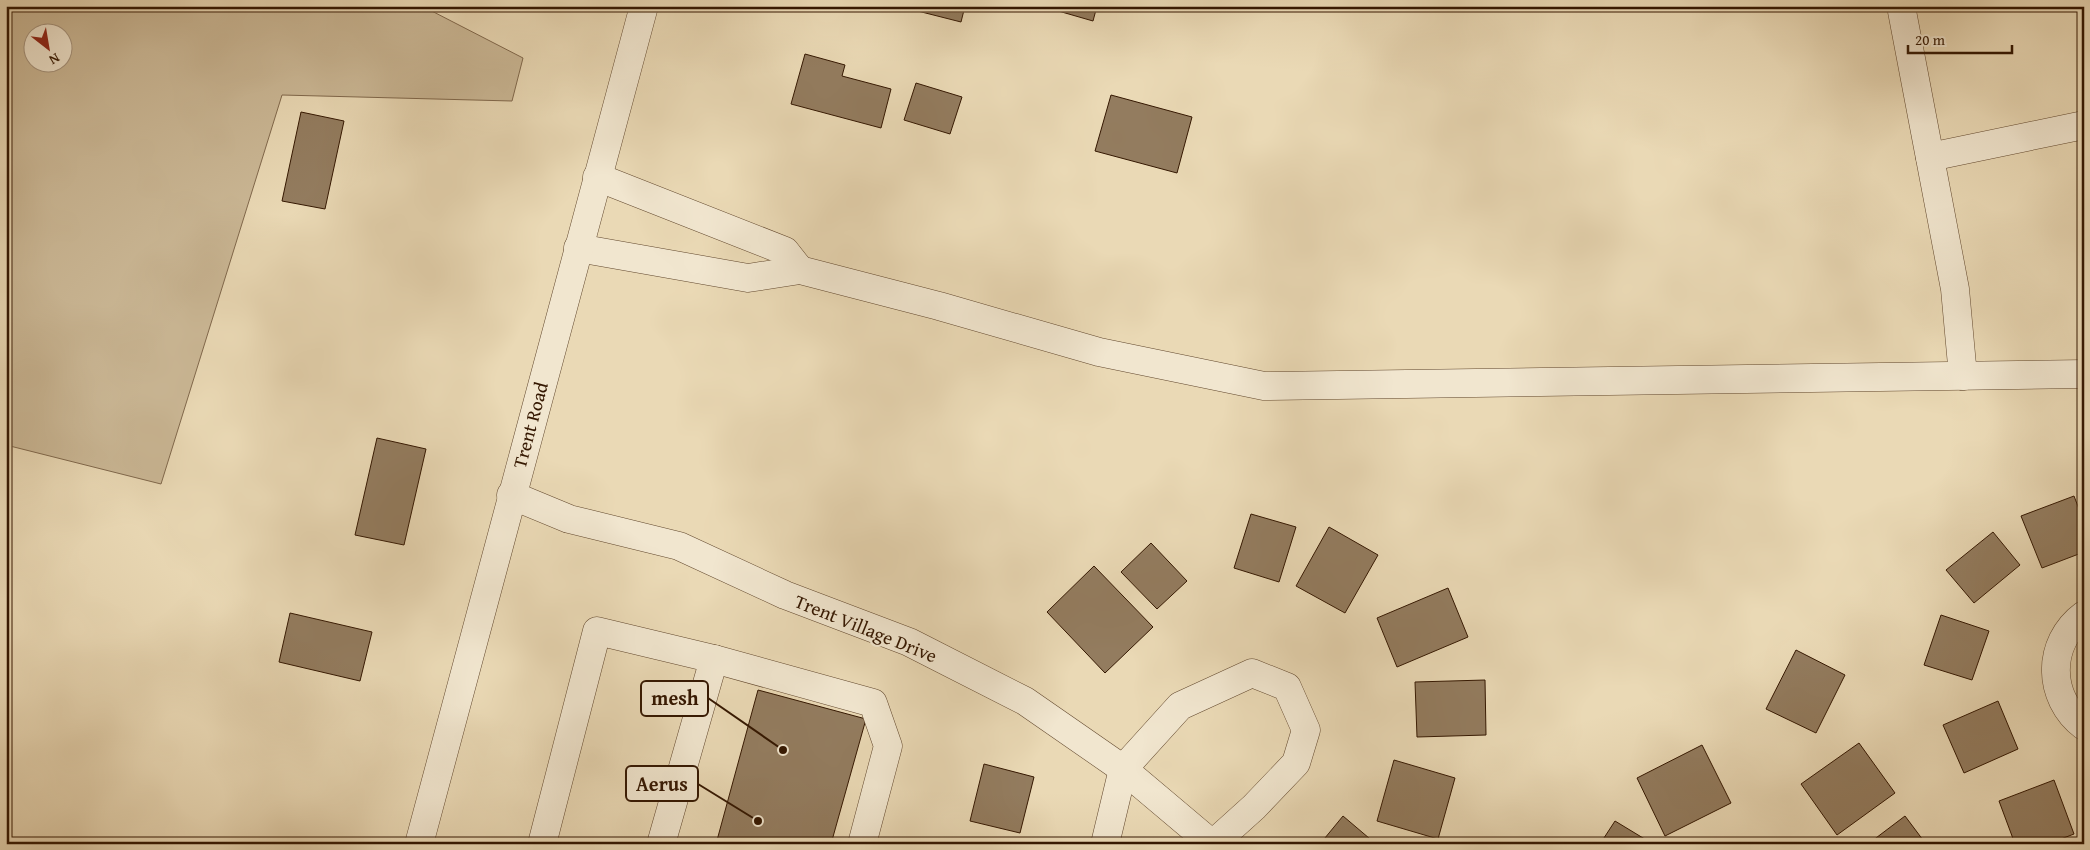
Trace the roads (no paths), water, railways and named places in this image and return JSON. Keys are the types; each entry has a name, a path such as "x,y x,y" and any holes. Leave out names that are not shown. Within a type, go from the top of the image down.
{"street":[{"name":"Trent Road","path":"419,844 511,495 644,6"},
{"path":"1901,6 1956,289 1963,376"},
{"path":"1930,157 2084,125"},
{"path":"597,177 785,251 800,270"},
{"path":"578,248 748,278 800,270 940,306 1099,352 1264,386 2084,374"},
{"name":"Trent Village Drive","path":"511,495 569,519 679,546 785,595 909,642 1025,701 1123,769 1213,844"},
{"path":"2084,615 2066,632 2056,654 2055,676 2060,698 2073,717 2084,726"},
{"path":"542,844 596,631 714,659 873,703 888,746 862,844"},
{"path":"661,844 714,659"},
{"path":"1105,844 1123,769 1180,706 1252,673 1287,688 1306,730 1296,763 1254,807 1213,844"}],"place":[{"name":"mesh","path":"783,750"},
{"name":"Aerus","path":"758,821"}]}
